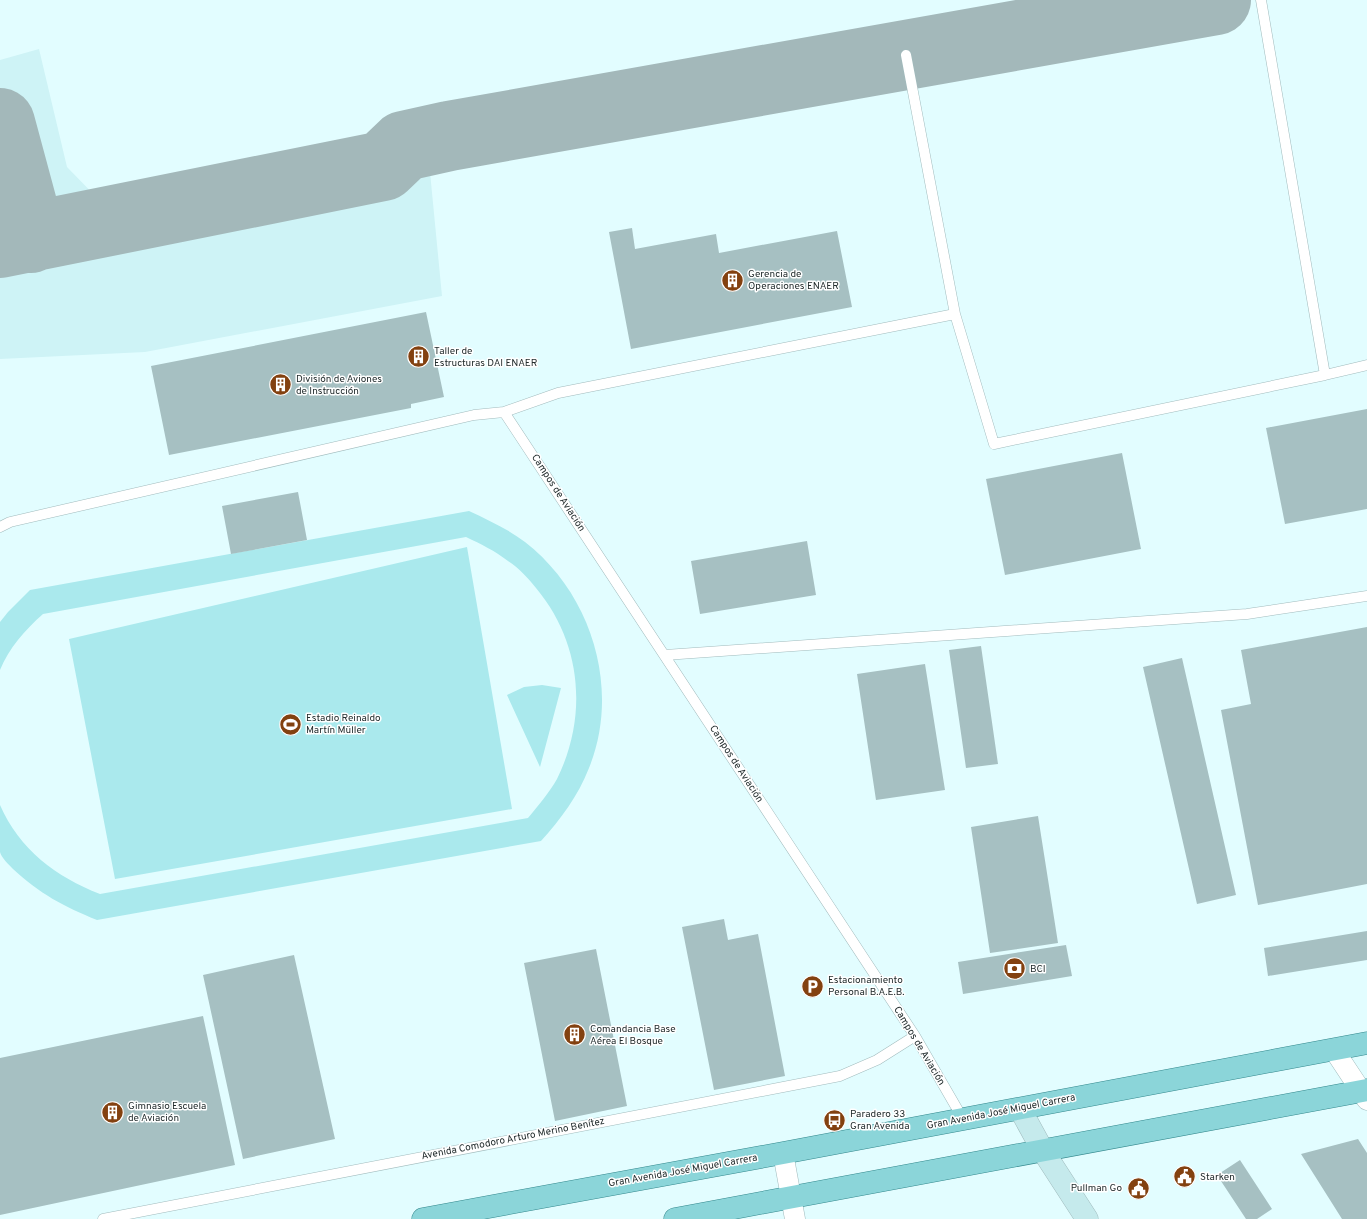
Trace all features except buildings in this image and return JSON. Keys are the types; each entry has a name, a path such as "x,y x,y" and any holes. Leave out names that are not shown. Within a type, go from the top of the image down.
{"main road":[{"name":"Gran Avenida José Miguel Carrera","path":"423,1219 1020,1109 1367,1043"},
{"path":"675,1219 1365,1094"},
{"path":"1020,1109 1043,1152 1087,1219"}],"street":[{"path":"1334,1050 1365,1094"},
{"path":"783,1153 795,1219"}],"lane":[{"path":"1261,0 1324,375"},
{"path":"906,54 955,314 994,444 1367,365"},
{"path":"0,527 10,522 474,415 504,412 558,393 955,314"},
{"name":"Campos de Aviación","path":"504,412 915,1036 963,1119"},
{"path":"665,655 1246,614 1367,596"},
{"name":"Avenida Comodoro Arturo Merino Benítez","path":"103,1219 840,1076 877,1060 915,1036"}],"shaded area":[{"path":"39,49 67,167 105,206 427,141 442,296 145,352 0,359 0,60"},
{"path":"469,511 512,533 525,542 548,563 568,588 583,616 594,645 600,675 602,707 598,738 589,768 580,788 562,816 541,841 97,920 52,899 23,878 3,859 0,852 0,805 17,835 41,860 68,879 100,894 528,818 554,784 567,755 573,730 576,705 575,680 571,656 563,632 551,609 523,573 503,557 466,537 43,614 18,640 8,654 0,670 0,622 30,590"},
{"name":"Estadio Reinaldo Martín Müller","path":"467,547 512,809 115,879 69,639"},
{"path":"542,685 561,688 540,767 507,695 524,687"}],"taxiway":[{"path":"0,243 383,166 404,146 449,136 1216,0"},
{"path":"0,123 31,238"}],"place":[{"name":"Gerencia de Operaciones ENAER","path":"732,280"},
{"name":"Taller de Estructuras DAI ENAER","path":"419,357"},
{"name":"División de Aviones de Instrucción","path":"281,385"},
{"name":"Estadio Reinaldo Martín Müller","path":"291,724"},
{"name":"BCI","path":"1015,969"},
{"name":"Estacionamiento Personal B.A.E.B.","path":"813,986"},
{"name":"Comandancia Base Aérea El Bosque","path":"575,1035"},
{"name":"Gimnasio Escuela de Aviación","path":"112,1112"},
{"name":"Paradero 33 Gran Avenida","path":"834,1120"},
{"name":"Starken","path":"1184,1177"},
{"name":"Pullman Go","path":"1138,1188"}]}
